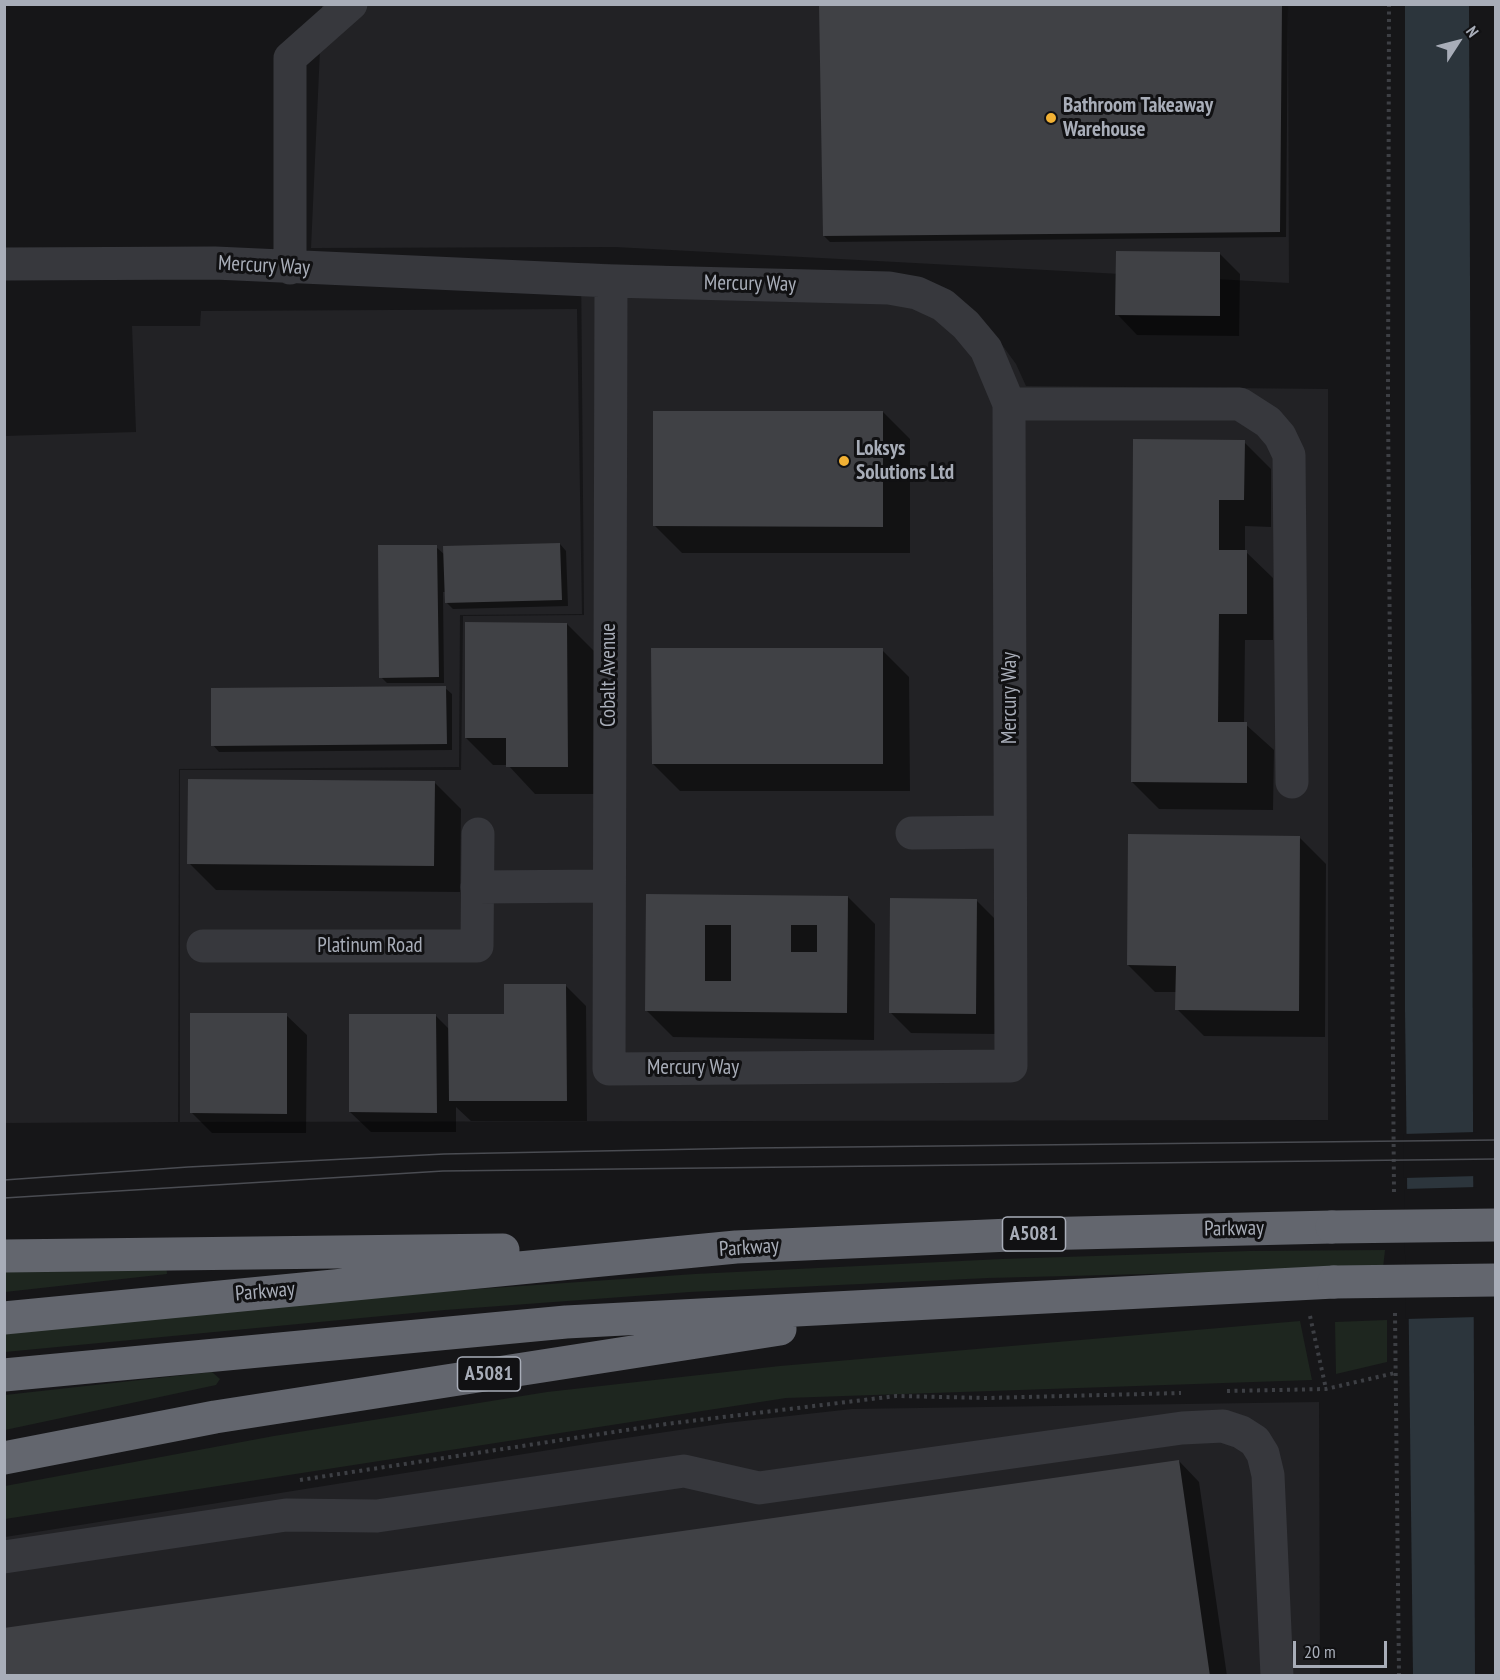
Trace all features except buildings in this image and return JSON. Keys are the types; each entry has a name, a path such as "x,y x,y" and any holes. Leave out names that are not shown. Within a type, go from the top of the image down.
{"highway":[{"name":"Parkway","path":"4,1318 736,1248 1034,1234 1496,1225"},
{"name":"A5081","path":"4,1256 736,1248"},
{"name":"A5081","path":"4,1375 566,1322 1334,1282 1496,1280"},
{"name":"A5081","path":"4,1458 227,1415 975,1300"}],"street":[{"path":"290,268 290,58 351,4"},
{"name":"Mercury Way","path":"4,264 215,263 611,281 889,288 917,293 943,305 966,325 986,349 1009,404 1011,1066 609,1069"},
{"name":"Cobalt Avenue","path":"609,1069 611,281"},
{"path":"1009,404 1240,404 1269,422 1280,436 1289,455 1292,782"},
{"path":"912,833 1010,832"},
{"name":"Platinum Road","path":"203,946 477,946 478,834"},
{"path":"477,887 608,886"},
{"path":"4,1557 286,1515 377,1516 684,1472 759,1488 1182,1428 1223,1426 1248,1437 1263,1454 1268,1475 1277,1676"}],"path":[{"path":"1389,4 1388,402 1394,1197"},
{"path":"1395,1303 1400,1676"},
{"path":"1309,1311 1326,1389"},
{"path":"1221,1392 1326,1389 1395,1373"},
{"path":"299,1480 666,1424 896,1396 987,1398 1186,1393"}],"shaded area":[{"path":"322,5 1288,5 1289,283 615,247 311,248"},
{"path":"1405,5 1469,5 1475,1676 1413,1675 1405,1010"},
{"path":"581,263 899,274 989,327 1016,364 1026,386 1328,389 1328,1120 180,1122 180,770 461,770 463,616 584,615"},
{"path":"577,309 582,614 460,615 459,767 179,769 178,1122 5,1123 4,436 136,432 132,326 200,326 201,311"},
{"path":"1385,1250 1383,1268 988,1278 690,1292 445,1310 5,1352 4,1334 406,1294 695,1274 1002,1259 1249,1251"},
{"path":"166,1262 167,1274 5,1292 4,1268"},
{"path":"1387,1320 1387,1362 1336,1374 1335,1322"},
{"path":"1300,1321 1312,1380 786,1398 5,1519 5,1486 274,1436 547,1392 780,1366"},
{"path":"212,1372 220,1379 216,1385 5,1430 5,1395"},
{"path":"1319,1402 1320,1675 5,1676 5,1537 599,1442 726,1423 852,1409"}],"pier":[{"path":"1477,1132 1477,1176 1404,1178 1403,1134"},
{"path":"1477,1187 1477,1317 1406,1319 1404,1189"}],"tram line":[{"path":"4,1180 188,1167 444,1154 754,1148 1496,1140"},
{"path":"4,1198 443,1171 1496,1159"}],"place":[{"name":"Bathroom Takeaway Warehouse","path":"1051,118"},
{"name":"Loksys Solutions Ltd","path":"844,461"}]}
